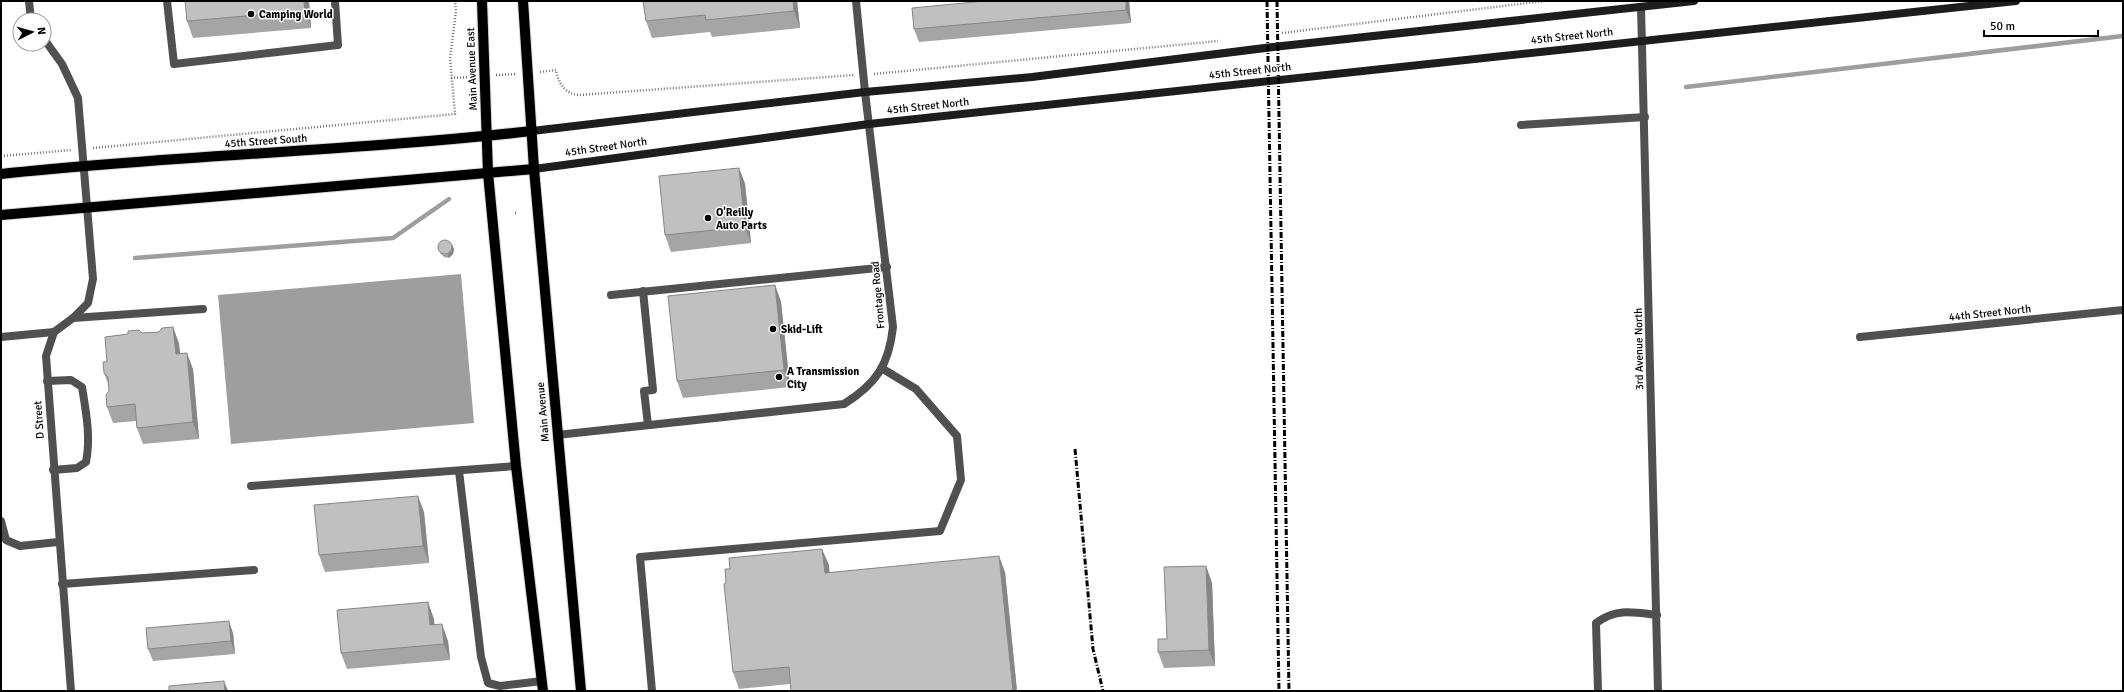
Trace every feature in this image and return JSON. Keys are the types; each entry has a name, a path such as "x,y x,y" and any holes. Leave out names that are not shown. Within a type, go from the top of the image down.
{"main road":[{"name":"Main Avenue East","path":"482,1 487,136"},
{"path":"524,1 532,131"},
{"name":"45th Street North","path":"532,131 866,92 1032,77 1273,47 1694,1"},
{"name":"45th Street North","path":"488,173 534,169 869,124 2016,1"},
{"name":"45th Street South","path":"1,174 84,165 487,136 532,131"},
{"name":"Main Avenue","path":"532,131 557,435 581,691"},
{"path":"487,136 488,173 516,466 542,686"},
{"path":"1,215 488,173"}],"street":[{"path":"29,1 30,12"},
{"path":"167,1 174,64 338,45 335,1"},
{"name":"Frontage Road","path":"557,435 844,404 864,391 883,369 891,346 893,327 856,1"},
{"name":"3rd Avenue North","path":"1641,7 1645,117 1658,691"},
{"path":"1,337 54,332 73,318 88,303 93,279 78,98 62,64 52,50"},
{"path":"1521,125 1645,117"},
{"path":"611,295 887,268"},
{"path":"643,291 653,390 644,390 648,425"},
{"path":"73,318 203,309"},
{"name":"44th Street North","path":"1860,337 2123,310"},
{"name":"D Street","path":"54,332 46,356 47,381 58,542 71,691"},
{"path":"652,691 640,557 940,531 961,480 957,436 916,389 883,369"},
{"path":"47,381 71,380 82,387 89,448 86,462 77,468 53,470"},
{"path":"251,486 516,466"},
{"path":"459,471 481,657 488,683 500,686 542,686"},
{"path":"1,521 6,540 20,546 58,542"},
{"path":"62,584 254,570"},
{"path":"1598,691 1596,623 1607,615 1627,611 1656,615"}],"path":[{"path":"108,146 455,114 450,58 456,11 455,1"},
{"path":"1274,34 1544,1"},
{"path":"885,73 1219,40"},
{"path":"548,71 556,70 561,86 574,95 847,76"},
{"path":"452,78 466,77"},
{"path":"1,156 53,151"}],"shaded area":[{"path":"461,274 474,423 231,444 218,295"}],"building":[{"path":"185,1 304,1 305,11 187,21"},
{"path":"643,1 793,1 794,11 706,20 705,15 646,21"},
{"path":"985,1 1126,1 1126,10 914,29 912,8"},
{"name":"O'Reilly Auto Parts","path":"739,168 745,227 665,235 659,176"},
{"path":"445,240 450,242 452,247 450,252 445,254 440,252 438,247 440,242"},
{"path":"775,285 784,370 677,381 668,296"},
{"path":"173,327 176,354 187,353 193,422 137,428 135,404 107,407 106,395 109,391 108,377 104,373 103,362 107,362 105,337 128,334 128,331 139,330 142,333 159,332 162,328"},
{"path":"418,496 423,546 319,555 314,505"},
{"path":"822,549 825,573 999,556 1013,691 791,691 789,667 733,672 724,584 726,583 725,569 730,569 729,558"},
{"path":"1206,566 1209,650 1158,652 1158,639 1167,639 1164,567"},
{"path":"428,602 430,625 442,624 444,644 341,653 337,610"},
{"path":"229,621 231,641 148,649 146,628"},
{"path":"224,681 225,691 169,691 169,686"}],"waterway":[{"path":"1686,87 2123,36"},
{"path":"135,258 393,238 449,199"}],"railway":[{"path":"1267,1 1279,691"},
{"path":"1277,1 1289,691"},
{"path":"1075,449 1093,649 1103,691"}],"place":[{"name":"Camping World","path":"251,14"},
{"name":"O'Reilly Auto Parts","path":"708,218"},
{"name":"Skid-Lift","path":"773,329"},
{"name":"A Transmission City","path":"779,377"}]}
